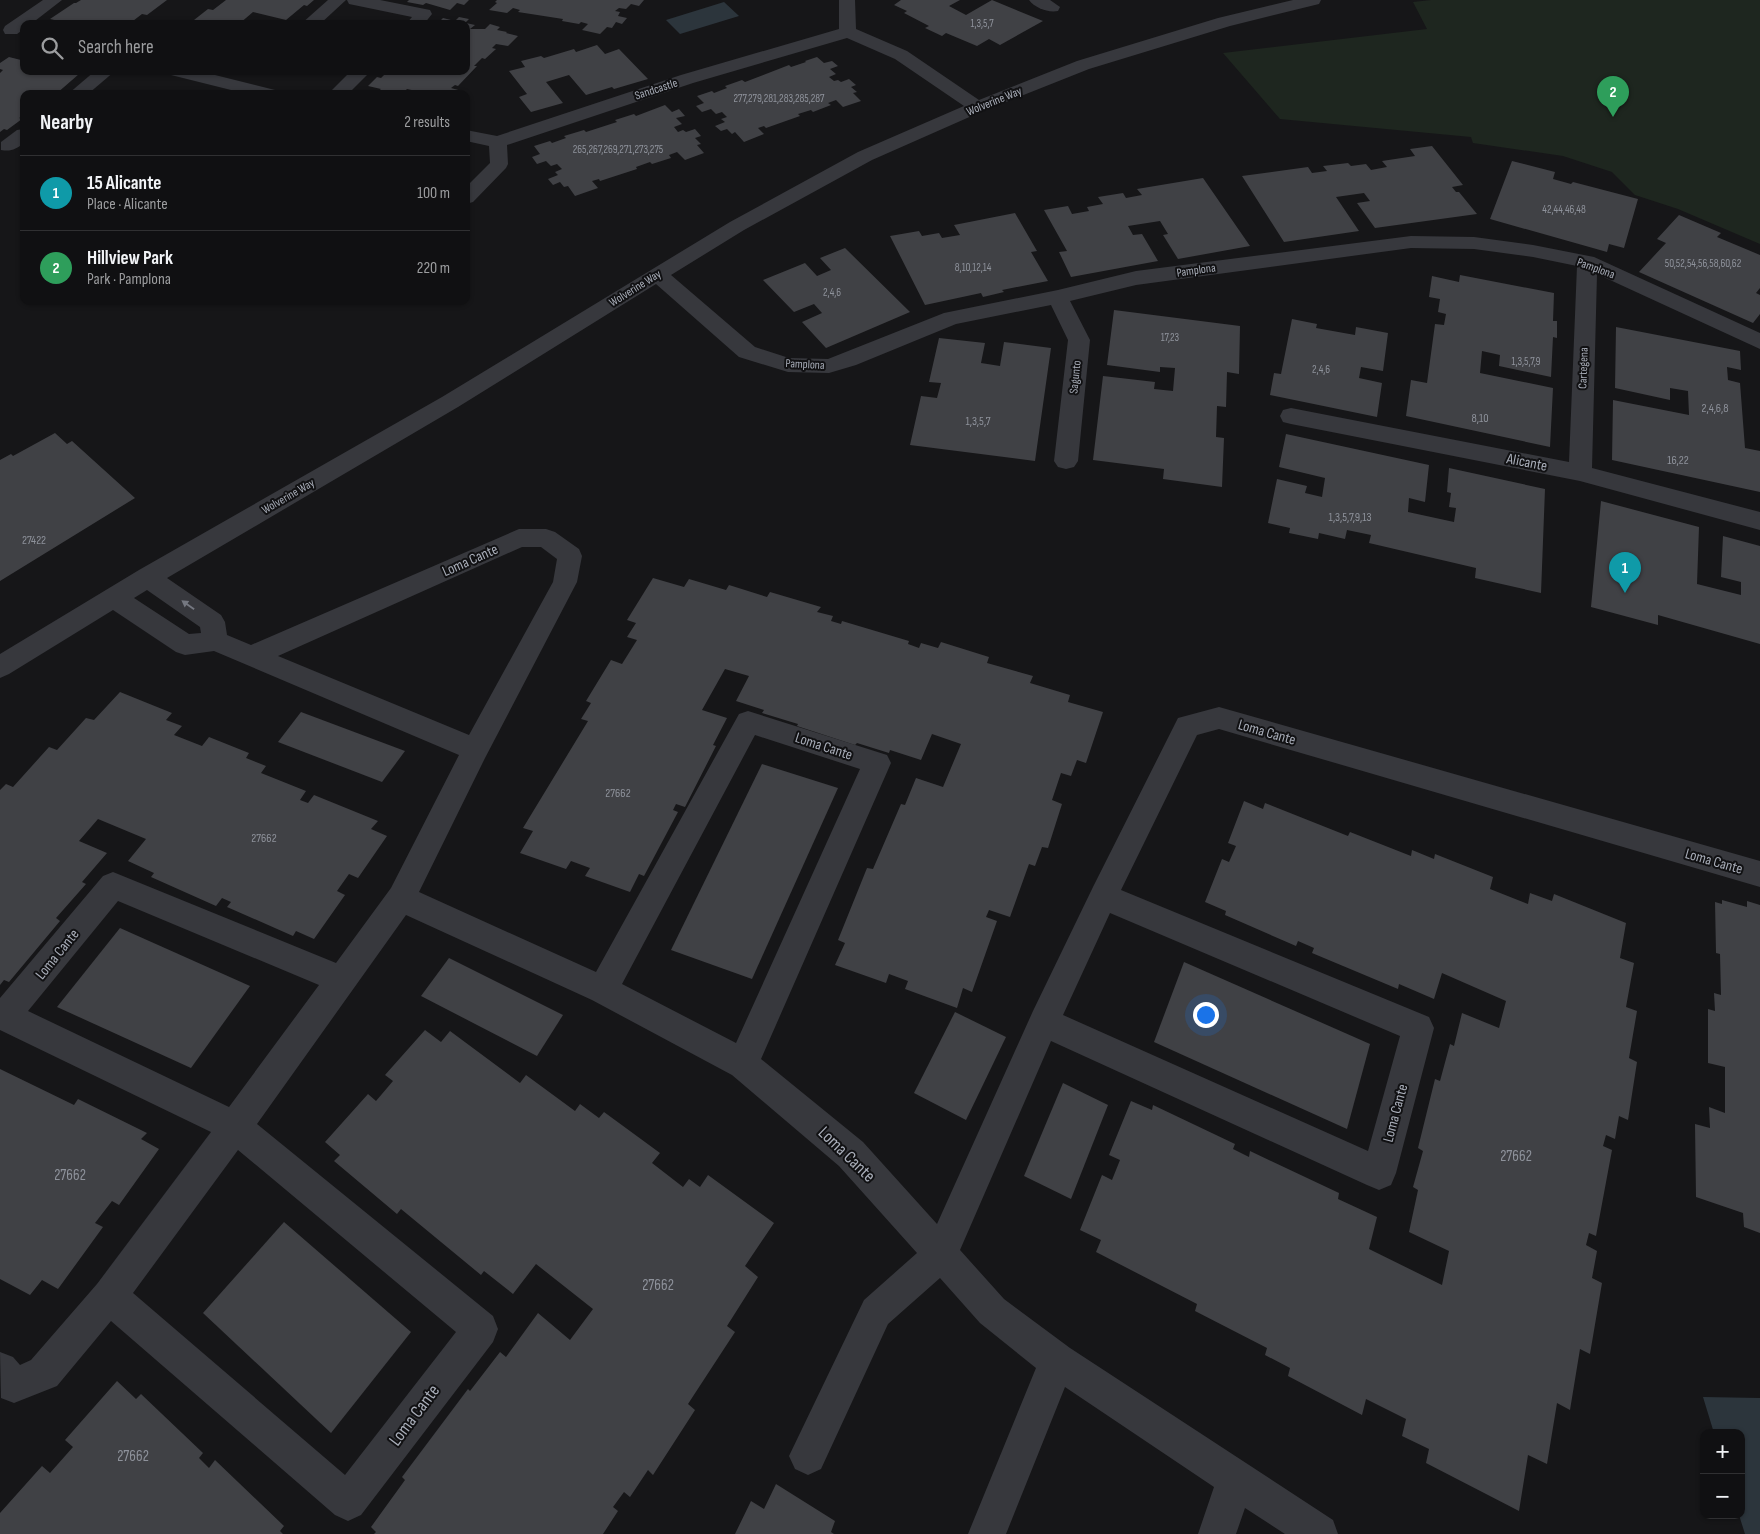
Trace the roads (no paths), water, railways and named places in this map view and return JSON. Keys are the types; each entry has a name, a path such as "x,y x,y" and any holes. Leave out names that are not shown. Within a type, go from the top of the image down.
{"street":[{"path":"26,20 54,0"},
{"path":"314,20 338,0"},
{"path":"355,0 424,14 418,20"},
{"path":"847,0 848,32 901,56 977,107"},
{"name":"Wolverine Way","path":"0,668 148,577 450,402 737,226 865,156 977,107 1083,65 1224,22 1313,0"},
{"name":"Sandcastle","path":"498,142 687,79 848,32"},
{"path":"82,90 101,75"},
{"path":"192,75 252,90"},
{"path":"234,86 247,75"},
{"path":"341,90 358,75"},
{"path":"470,136 498,142 498,164 470,194"},
{"path":"8,146 20,137"},
{"name":"Pamplona","path":"656,274 747,352 788,365 828,366 848,360 951,318 1058,297 1136,278 1411,242 1474,243 1533,251 1587,262 1760,342"},
{"name":"Cartegena","path":"1580,473 1587,262"},
{"name":"Sagunto","path":"1058,297 1079,340 1066,460"},
{"name":"Alicante","path":"1291,416 1580,473 1760,521"},
{"name":"Loma Cante","path":"0,1370 14,1385 44,1373 109,1296 235,1127 401,898 475,750 565,582 570,556 546,538 519,538 252,656"},
{"path":"148,577 212,622 215,641"},
{"path":"114,598 186,645 215,641 475,750"},
{"name":"Loma Cante","path":"808,1456 876,1312 941,1254 1044,1022 1103,896 1188,726 1219,718 1760,874"},
{"name":"Loma Cante","path":"603,990 748,722 877,763 743,1064"},
{"name":"Loma Cante","path":"109,1296 348,1502 480,1329 235,1127 6,1016 113,885 342,980"},
{"name":"Loma Cante","path":"1044,1022 1379,1173 1418,1028 1103,896"},
{"name":"Loma Cante","path":"401,898 603,990 743,1064 851,1154 992,1311 1057,1361 1319,1534"},
{"path":"987,1534 1057,1361"},
{"path":"1217,1534 1236,1479"}],"place":[{"name":"Hillview Park","path":"1613,117"},
{"name":"15 Alicante","path":"1625,593"}]}
